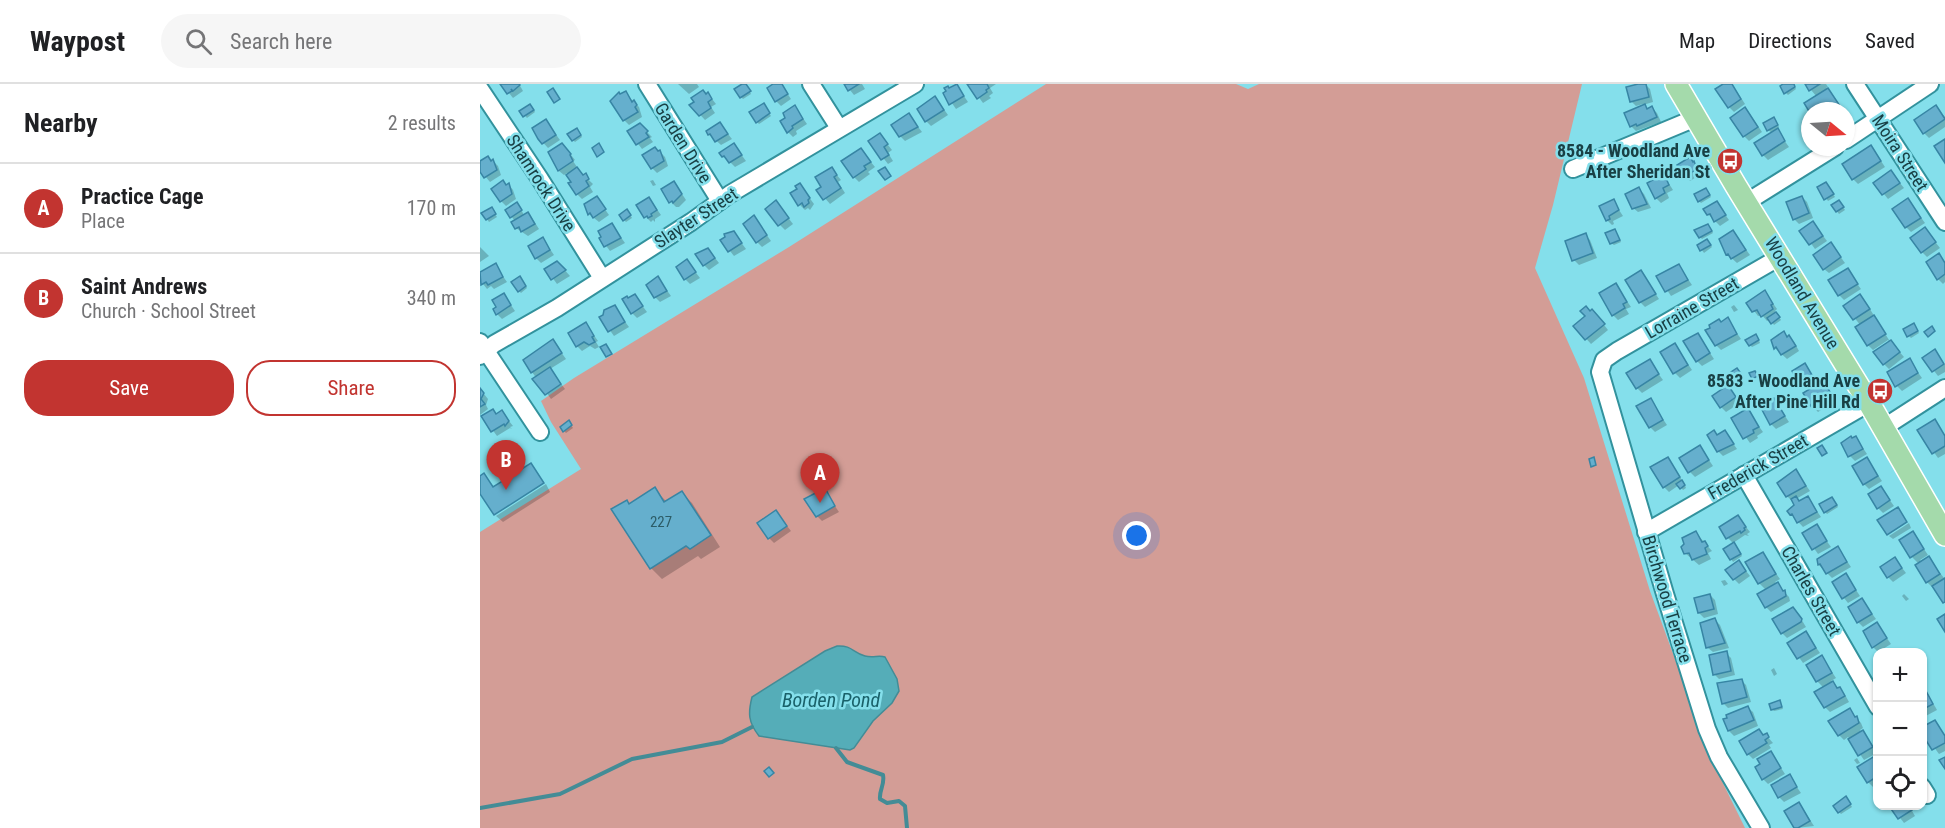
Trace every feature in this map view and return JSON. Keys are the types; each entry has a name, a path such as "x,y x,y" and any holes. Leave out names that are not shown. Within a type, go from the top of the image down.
{"main road":[{"name":"Woodland Avenue","path":"1676,84 1869,403 1945,535"}],"street":[{"name":"Garden Drive","path":"647,84 720,201"},
{"path":"811,84 839,128"},
{"name":"Slayter Street","path":"482,350 602,278 720,201 915,84"},
{"name":"Moira Street","path":"1855,84 1945,222"},
{"path":"1855,134 1930,84"},
{"name":"Shamrock Drive","path":"480,89 602,278"},
{"path":"1573,169 1697,119"},
{"path":"1747,202 1820,156"},
{"name":"Lorraine Street","path":"1604,360 1780,257"},
{"path":"482,350 540,432"},
{"name":"Birchwood Terrace","path":"1604,360 1601,367 1601,378 1707,729 1719,757 1761,828"},
{"path":"1883,428 1945,388"},
{"name":"Frederick Street","path":"1646,532 1869,403"},
{"name":"Charles Street","path":"1744,475 1875,702"}],"shaded area":[{"path":"1046,84 1236,84 1248,89 1259,84 1582,84 1553,205 1535,268 1584,378 1650,591 1714,765 1745,828 480,828 480,532 581,469 551,422 541,401 574,378 789,247"}],"water":[{"name":"Borden Pond","path":"837,646 849,648 865,656 885,657 897,679 899,691 892,703 873,721 854,748 850,750 759,736 750,717 752,697 825,651"}],"building":[{"path":"500,84 520,85 513,91 511,89 512,91 507,94"},
{"path":"746,84 751,91 740,98 734,89"},
{"path":"773,84 782,84 788,94 775,102 767,88"},
{"path":"844,84 859,84 848,91"},
{"path":"957,84 964,96 949,105 943,93 946,91 944,88"},
{"path":"967,84 987,84 989,88 977,99"},
{"path":"1646,84 1649,97 1630,102 1626,87"},
{"path":"1723,84 1732,84 1741,99 1728,108 1715,89"},
{"path":"1794,84 1795,87 1784,94 1780,86"},
{"path":"1805,84 1820,84 1809,91"},
{"path":"553,88 560,99 554,103 547,92"},
{"path":"1828,88 1837,102 1806,102"},
{"path":"703,90 706,94 708,92 712,99 708,102 711,108 699,116 689,105 694,102 691,98"},
{"path":"626,91 632,102 634,100 637,105 635,107 638,112 623,121 610,101 619,92 620,94"},
{"path":"935,96 944,110 925,122 917,109"},
{"path":"764,103 770,113 756,123 749,112"},
{"path":"530,104 534,110 523,117 519,111"},
{"path":"1645,104 1647,109 1652,106 1657,117 1630,127 1624,113"},
{"path":"795,105 803,119 792,126 793,128 787,133 780,121 785,118 783,113"},
{"path":"1936,105 1945,119 1923,134 1914,120"},
{"path":"1745,107 1758,127 1743,137 1730,118"},
{"path":"909,113 918,127 899,137 891,125"},
{"path":"1774,117 1778,125 1767,131 1763,123"},
{"path":"546,119 556,135 542,144 532,128"},
{"path":"720,122 728,134 715,142 706,131"},
{"path":"640,123 648,131 646,133 649,137 636,145 627,131"},
{"path":"577,128 581,135 572,141 567,134"},
{"path":"1778,128 1785,141 1762,156 1754,143"},
{"path":"880,133 888,144 884,147 889,155 881,160 868,141"},
{"path":"1945,139 1945,163 1934,146"},
{"path":"562,143 571,154 573,161 558,171 548,152"},
{"path":"599,143 604,152 597,157 592,148"},
{"path":"734,143 742,155 729,163 719,153"},
{"path":"1871,145 1881,161 1852,180 1842,164"},
{"path":"655,147 658,151 660,150 664,161 651,169 642,155"},
{"path":"861,148 871,162 864,166 866,169 853,178 841,161"},
{"path":"488,156 491,161 493,159 497,170 484,178 480,172 480,161"},
{"path":"1690,157 1697,169 1684,177 1677,165"},
{"path":"577,167 583,175 586,173 589,186 576,195 566,175"},
{"path":"832,167 837,175 834,177 841,188 823,200 816,190 821,187 815,177"},
{"path":"885,167 891,176 885,180 878,171"},
{"path":"1891,170 1900,183 1882,195 1873,183"},
{"path":"1664,174 1669,185 1663,188 1665,193 1655,199 1647,183"},
{"path":"503,180 506,185 509,183 512,194 500,202 491,189"},
{"path":"674,181 682,194 673,203 672,201 669,203 661,189"},
{"path":"1826,182 1834,194 1824,200 1817,187"},
{"path":"800,183 810,198 809,203 804,207 802,203 798,206 790,193 797,189 795,186"},
{"path":"1639,187 1647,204 1632,209 1625,194"},
{"path":"1706,188 1710,195 1698,202 1694,194"},
{"path":"597,196 606,209 593,218 590,213 588,215 584,204"},
{"path":"1802,196 1809,213 1793,220 1786,202"},
{"path":"649,197 657,210 651,214 652,216 644,218 636,205"},
{"path":"1908,198 1921,218 1905,228 1892,209"},
{"path":"1614,199 1619,210 1609,216 1610,219 1606,221 1599,206"},
{"path":"776,200 789,218 778,226 765,209"},
{"path":"1839,200 1844,207 1836,212 1831,205"},
{"path":"1717,201 1726,215 1714,222 1710,214 1707,215 1703,209"},
{"path":"517,202 522,210 510,218 505,210"},
{"path":"492,207 496,214 486,220 481,213"},
{"path":"627,209 631,215 623,221 619,215"},
{"path":"528,212 535,224 521,232 519,227 515,229 511,222"},
{"path":"754,215 767,235 756,243 743,224"},
{"path":"1813,221 1823,236 1809,245 1799,231"},
{"path":"612,223 621,238 604,247 598,231"},
{"path":"1708,224 1712,231 1699,238 1694,230"},
{"path":"1925,227 1936,242 1921,253 1910,238"},
{"path":"1615,229 1620,240 1610,244 1605,233"},
{"path":"1733,230 1746,250 1731,259 1728,254 1726,255 1719,239"},
{"path":"734,231 742,243 728,252 720,240 725,237 724,234"},
{"path":"1586,233 1593,253 1572,261 1565,241"},
{"path":"543,237 550,250 535,259 528,246"},
{"path":"1707,239 1711,245 1700,251 1697,245"},
{"path":"1831,242 1841,257 1823,270 1813,255"},
{"path":"708,248 715,258 703,266 695,254"},
{"path":"1939,253 1945,263 1945,274 1937,280 1926,262"},
{"path":"687,259 696,272 684,280 676,267"},
{"path":"557,261 566,270 551,280 544,269"},
{"path":"496,263 503,277 488,285 486,282 481,285 480,272"},
{"path":"1679,264 1688,280 1665,292 1656,276"},
{"path":"1848,268 1858,284 1838,296 1828,280"},
{"path":"1641,270 1656,294 1639,303 1625,280"},
{"path":"520,276 526,286 518,292 511,282"},
{"path":"658,276 667,291 654,298 646,285"},
{"path":"1616,283 1627,302 1623,304 1625,308 1612,316 1599,293"},
{"path":"1765,290 1773,304 1771,305 1773,309 1761,317 1757,310 1752,312 1746,303"},
{"path":"504,293 511,305 496,315 493,309 496,307 492,300"},
{"path":"635,294 643,306 631,314 622,299"},
{"path":"1860,294 1870,309 1853,320 1843,306"},
{"path":"615,305 625,322 608,332 599,317 603,315 604,310"},
{"path":"1586,306 1590,311 1592,309 1605,324 1585,340 1573,326 1585,316 1580,311"},
{"path":"1776,312 1780,317 1771,324 1767,318"},
{"path":"1874,315 1886,334 1867,346 1855,327"},
{"path":"1728,317 1737,334 1715,346 1705,330 1719,319 1721,322"},
{"path":"586,322 595,342 589,345 584,342 576,347 568,333"},
{"path":"1914,323 1918,331 1907,337 1903,329"},
{"path":"1932,326 1935,331 1928,337 1924,332"},
{"path":"1784,331 1796,346 1781,355 1776,347 1774,349 1771,340"},
{"path":"1698,333 1710,353 1696,362 1683,341"},
{"path":"1756,334 1759,340 1749,346 1745,340"},
{"path":"553,339 562,353 531,373 523,360"},
{"path":"1891,340 1900,352 1883,365 1873,352"},
{"path":"1675,343 1688,365 1673,374 1660,352"},
{"path":"606,344 612,354 606,357 600,347"},
{"path":"1935,349 1944,364 1932,372 1922,358"},
{"path":"1910,358 1918,373 1895,387 1887,372"},
{"path":"1650,359 1659,374 1636,389 1626,373"},
{"path":"1805,363 1812,375 1796,385 1792,371"},
{"path":"550,367 561,384 545,395 532,379"},
{"path":"1737,368 1742,375 1736,379 1731,372"},
{"path":"1755,371 1758,376 1752,379 1749,373"},
{"path":"1823,381 1832,395 1812,408 1803,393"},
{"path":"1728,385 1736,397 1720,408 1712,396"},
{"path":"480,388 484,393 481,399 485,404 480,407"},
{"path":"1651,398 1663,420 1649,428 1636,406"},
{"path":"1774,398 1785,416 1770,425 1760,406"},
{"path":"1748,408 1759,427 1743,439 1731,418"},
{"path":"493,409 496,414 502,410 509,421 505,426 504,424 491,432 481,416"},
{"path":"1935,419 1945,436 1945,446 1932,454 1917,430"},
{"path":"569,420 572,425 563,432 560,427"},
{"path":"1714,430 1717,435 1725,430 1734,444 1717,452 1707,435"},
{"path":"1851,436 1852,438 1856,436 1863,449 1848,457 1841,443"},
{"path":"1700,445 1709,460 1688,473 1679,458"},
{"path":"1822,445 1827,453 1822,456 1817,448"},
{"path":"1594,457 1596,465 1591,467 1589,459"},
{"path":"1668,457 1680,477 1663,488 1650,467"},
{"path":"1867,457 1878,476 1863,485 1852,466"},
{"path":"531,463 544,483 494,515 480,494 480,476 484,473 493,487"},
{"path":"1796,469 1806,486 1786,497 1777,483"},
{"path":"1682,480 1685,485 1680,489 1676,484"},
{"path":"1881,486 1890,500 1877,509 1868,494"},
{"path":"655,487 664,502 682,491 711,535 690,549 686,546 650,569 611,509 627,500 629,504"},
{"path":"825,488 835,506 816,517 804,499"},
{"path":"1796,496 1799,501 1808,496 1817,512 1797,523 1792,514 1790,515 1787,511 1794,505 1791,499"},
{"path":"1832,497 1837,505 1824,513 1819,504"},
{"path":"1898,507 1907,522 1887,535 1877,520"},
{"path":"776,510 787,526 768,539 757,523"},
{"path":"1738,515 1746,527 1745,530 1726,539 1719,527"},
{"path":"1817,524 1827,541 1812,550 1802,533"},
{"path":"1696,531 1702,542 1705,541 1708,546 1705,548 1707,554 1692,560 1689,553 1684,554 1681,547 1684,544 1682,538"},
{"path":"1913,531 1924,549 1910,558 1899,540"},
{"path":"1734,542 1741,554 1730,560 1723,549"},
{"path":"1838,546 1847,562 1826,574 1820,564 1818,565 1817,559"},
{"path":"1763,552 1776,574 1758,584 1745,562"},
{"path":"1929,556 1940,574 1926,583 1915,565"},
{"path":"1895,557 1902,568 1887,578 1880,567"},
{"path":"1739,560 1746,571 1733,580 1725,570"},
{"path":"1846,573 1856,590 1842,599 1832,582"},
{"path":"1945,578 1945,602 1943,603 1932,586"},
{"path":"1778,582 1783,591 1785,590 1786,596 1765,608 1757,594"},
{"path":"1710,594 1714,609 1698,613 1694,598"},
{"path":"1862,598 1872,614 1857,623 1848,607"},
{"path":"1793,607 1802,619 1801,622 1781,634 1772,619"},
{"path":"1945,614 1945,632 1937,619"},
{"path":"1715,618 1725,643 1706,648 1700,623"},
{"path":"1877,622 1887,638 1872,648 1863,631"},
{"path":"1806,631 1816,648 1797,659 1787,643"},
{"path":"1727,651 1731,671 1713,675 1709,655"},
{"path":"1822,655 1832,673 1816,682 1806,665"},
{"path":"1742,679 1747,697 1722,704 1717,683"},
{"path":"1833,681 1845,696 1824,708 1814,692"},
{"path":"1927,693 1933,704 1927,707"},
{"path":"1780,700 1782,707 1771,710 1769,704"},
{"path":"1748,706 1754,720 1728,731 1723,719 1727,718 1726,715"},
{"path":"1850,708 1855,717 1857,716 1859,723 1838,736 1828,721"},
{"path":"1935,720 1945,736 1945,743 1932,750 1927,742 1927,724"},
{"path":"1759,729 1763,735 1767,733 1769,737 1765,740 1767,743 1747,755 1739,741"},
{"path":"1863,730 1873,747 1858,756 1848,739"},
{"path":"1771,751 1781,768 1762,780 1755,767 1760,764 1757,759"},
{"path":"1873,757 1873,779 1867,783 1857,767"},
{"path":"1945,757 1945,769 1939,760"},
{"path":"769,767 774,773 769,777 764,771"},
{"path":"1790,774 1797,787 1778,798 1771,785"},
{"path":"1846,796 1851,804 1838,813 1833,806"},
{"path":"1799,802 1810,821 1794,828 1784,811"},
{"path":"1892,810 1912,810 1898,819"}],"waterway":[{"path":"480,808 560,794 632,759 722,742 752,727"},
{"path":"836,748 847,762 883,775 880,799 887,803 899,801 905,806 907,828"}],"place":[{"name":"8584 - Woodland Ave After Sheridan St","path":"1730,161"},
{"name":"8583 - Woodland Ave After Pine Hill Rd","path":"1880,391"},
{"name":"Saint Andrews","path":"506,490"},
{"name":"Practice Cage","path":"820,503"}]}
